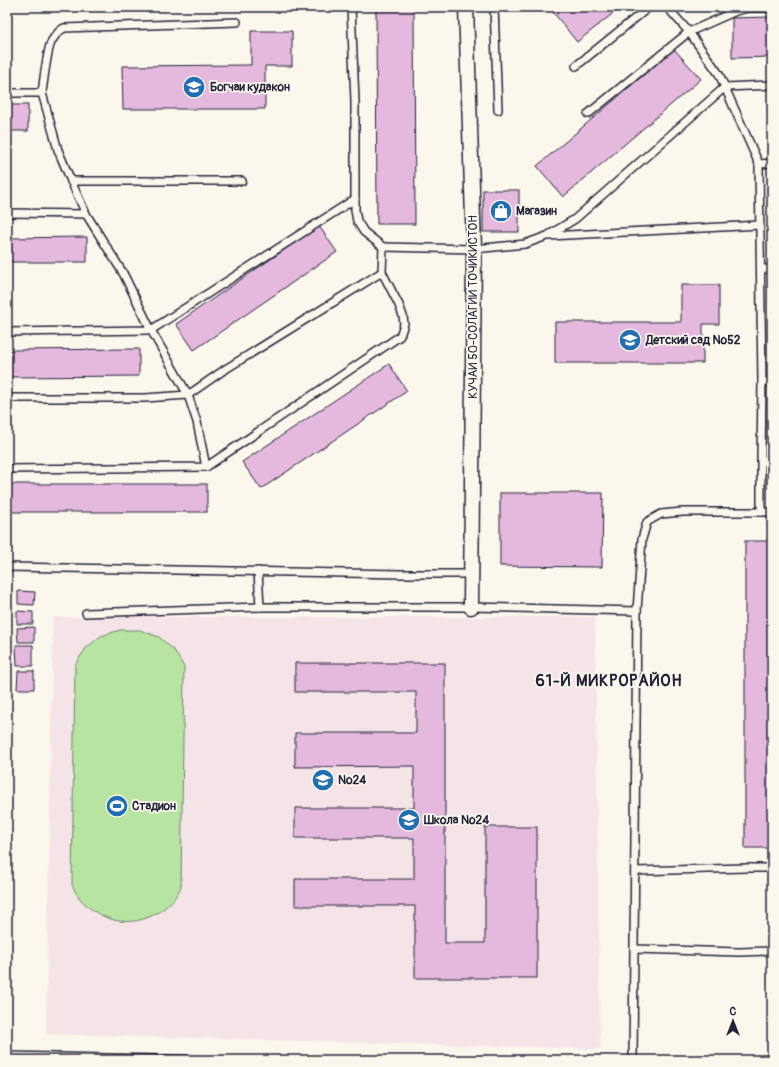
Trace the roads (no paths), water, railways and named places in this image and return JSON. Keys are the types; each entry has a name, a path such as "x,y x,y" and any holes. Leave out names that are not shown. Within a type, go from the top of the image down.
{"street":[{"name":"КУЧАИ 50-СОЛАГИИ ТОЧИКИСТОН","path":"466,7 474,249 471,606"}],"lane":[{"path":"351,7 355,101 355,210 357,221 364,232 383,247 474,249 525,244 547,236 575,219 725,87 772,85"},
{"path":"494,7 498,110"},
{"path":"576,66 649,7"},
{"path":"667,7 689,32 719,74 759,164 762,382 760,460 761,512"},
{"path":"588,114 689,32 736,11 748,8 772,8"},
{"path":"206,467 197,422 188,395 151,330 123,272 86,214 58,150 42,93 51,44 57,33 64,28 237,22"},
{"path":"7,93 42,93"},
{"path":"759,164 772,163"},
{"path":"71,181 242,181"},
{"path":"7,332 151,330 355,199"},
{"path":"7,213 86,214"},
{"path":"547,236 760,225"},
{"path":"7,469 206,467 400,336 404,324 403,316 382,272 383,247"},
{"path":"761,269 772,269"},
{"path":"7,398 145,398 188,395 224,370 382,272"},
{"path":"762,382 772,382"},
{"path":"760,460 772,461"},
{"path":"633,1060 637,611 642,539 647,522 661,514 682,512 772,512"},
{"path":"7,567 258,572 471,574"},
{"path":"258,572 260,607"},
{"path":"86,613 260,607 471,606 637,611"},
{"path":"635,871 772,868"},
{"path":"634,949 739,952 772,951"},
{"path":"7,1056 208,1060"}],"place":[{"name":"Богчаи кудакон","path":"194,87"},
{"name":"Магазин","path":"501,211"},
{"name":"Детский сад №52","path":"630,340"},
{"name":"№24","path":"323,780"},
{"name":"Стадион","path":"117,806"},
{"name":"Школа №24","path":"409,820"}],"district":[{"name":"61-Й МИКРОРАЙОН","path":"609,680"}]}
